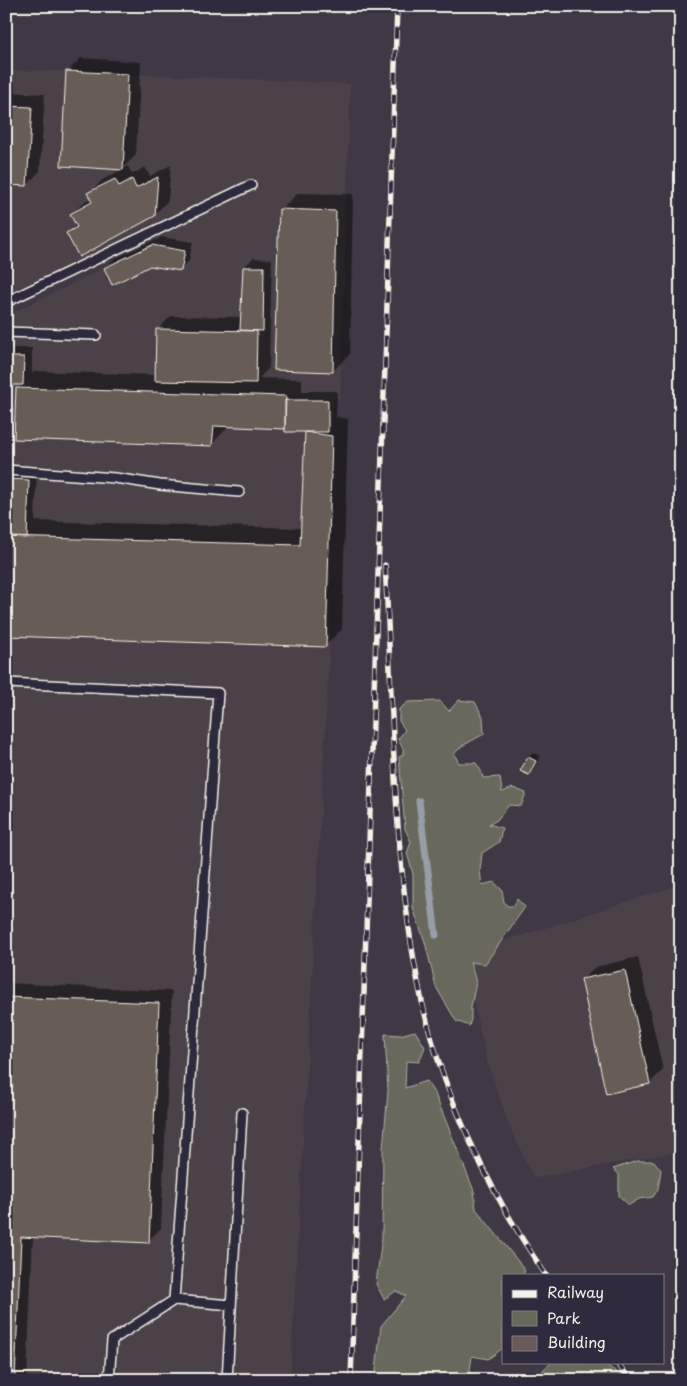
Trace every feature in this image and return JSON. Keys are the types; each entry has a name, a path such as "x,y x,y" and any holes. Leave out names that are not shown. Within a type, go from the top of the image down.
{"lane":[{"path":"6,302 251,185"},
{"path":"6,332 96,335"},
{"path":"6,470 115,478 160,485 239,492"},
{"path":"6,683 218,693 174,1300"},
{"path":"227,1380 242,1113"},
{"path":"109,1380 112,1340 174,1300 231,1305"}],"shaded area":[{"path":"6,71 66,71 350,84 340,398 333,398 329,660 290,1380 6,1380 6,316 152,245 153,223 51,275 6,294"},
{"path":"680,885 681,1151 534,1178 509,1125 487,1060 463,956 482,948"}],"green space":[{"path":"459,700 475,702 483,717 484,734 462,746 454,754 459,763 476,763 483,778 500,777 502,792 513,788 526,793 521,806 509,805 497,820 489,824 502,828 499,842 482,853 480,871 482,885 494,882 502,890 504,902 507,906 514,906 517,899 525,907 485,964 470,962 476,982 469,1026 456,1021 436,987 425,942 413,908 413,874 407,853 411,842 405,829 399,757 403,755 403,749 398,739 405,730 399,721 399,709 408,702 440,701 449,711"},
{"path":"415,1031 425,1047 419,1062 406,1061 405,1088 426,1081 435,1094 474,1191 476,1209 525,1270 523,1274 502,1274 502,1349 488,1359 472,1356 470,1370 473,1380 379,1380 376,1370 381,1326 406,1296 396,1291 384,1299 376,1284 382,1237 383,1148 388,1091 385,1034 400,1035"},
{"path":"637,1161 654,1161 661,1170 658,1189 653,1197 639,1199 629,1205 619,1196 619,1174 613,1169"},
{"path":"550,1364 605,1364 624,1380 565,1380 566,1374 558,1372 550,1380 542,1379 543,1370"}],"building":[{"path":"66,71 128,74 123,170 61,166"},
{"path":"6,106 32,107 27,186 6,185"},
{"path":"158,177 155,216 79,257 66,233 77,227 70,214 92,202 87,193 115,179 119,186 132,179 136,188"},
{"path":"279,209 336,211 333,372 274,370"},
{"path":"152,245 185,251 181,271 150,266 112,285 104,268"},
{"path":"243,267 264,267 263,331 240,330"},
{"path":"156,329 257,331 256,383 155,381"},
{"path":"6,357 24,357 23,385 6,385"},
{"path":"16,388 286,396 285,429 214,426 212,446 14,439"},
{"path":"285,400 328,400 328,432 285,432"},
{"path":"305,432 332,436 326,647 6,636 6,537 300,545"},
{"path":"6,479 29,480 27,538 6,537"},
{"path":"528,757 536,761 529,775 520,771"},
{"path":"625,970 650,1084 606,1094 581,979"},
{"path":"6,997 159,1003 149,1243 21,1237 15,1380 6,1380"}],"waterway":[{"path":"419,801 436,935"}],"railway":[{"path":"351,1380 397,6"},
{"path":"385,565 399,836 411,944 421,997 442,1070 470,1142 506,1211 545,1274"},
{"path":"618,1364 631,1380"}]}
